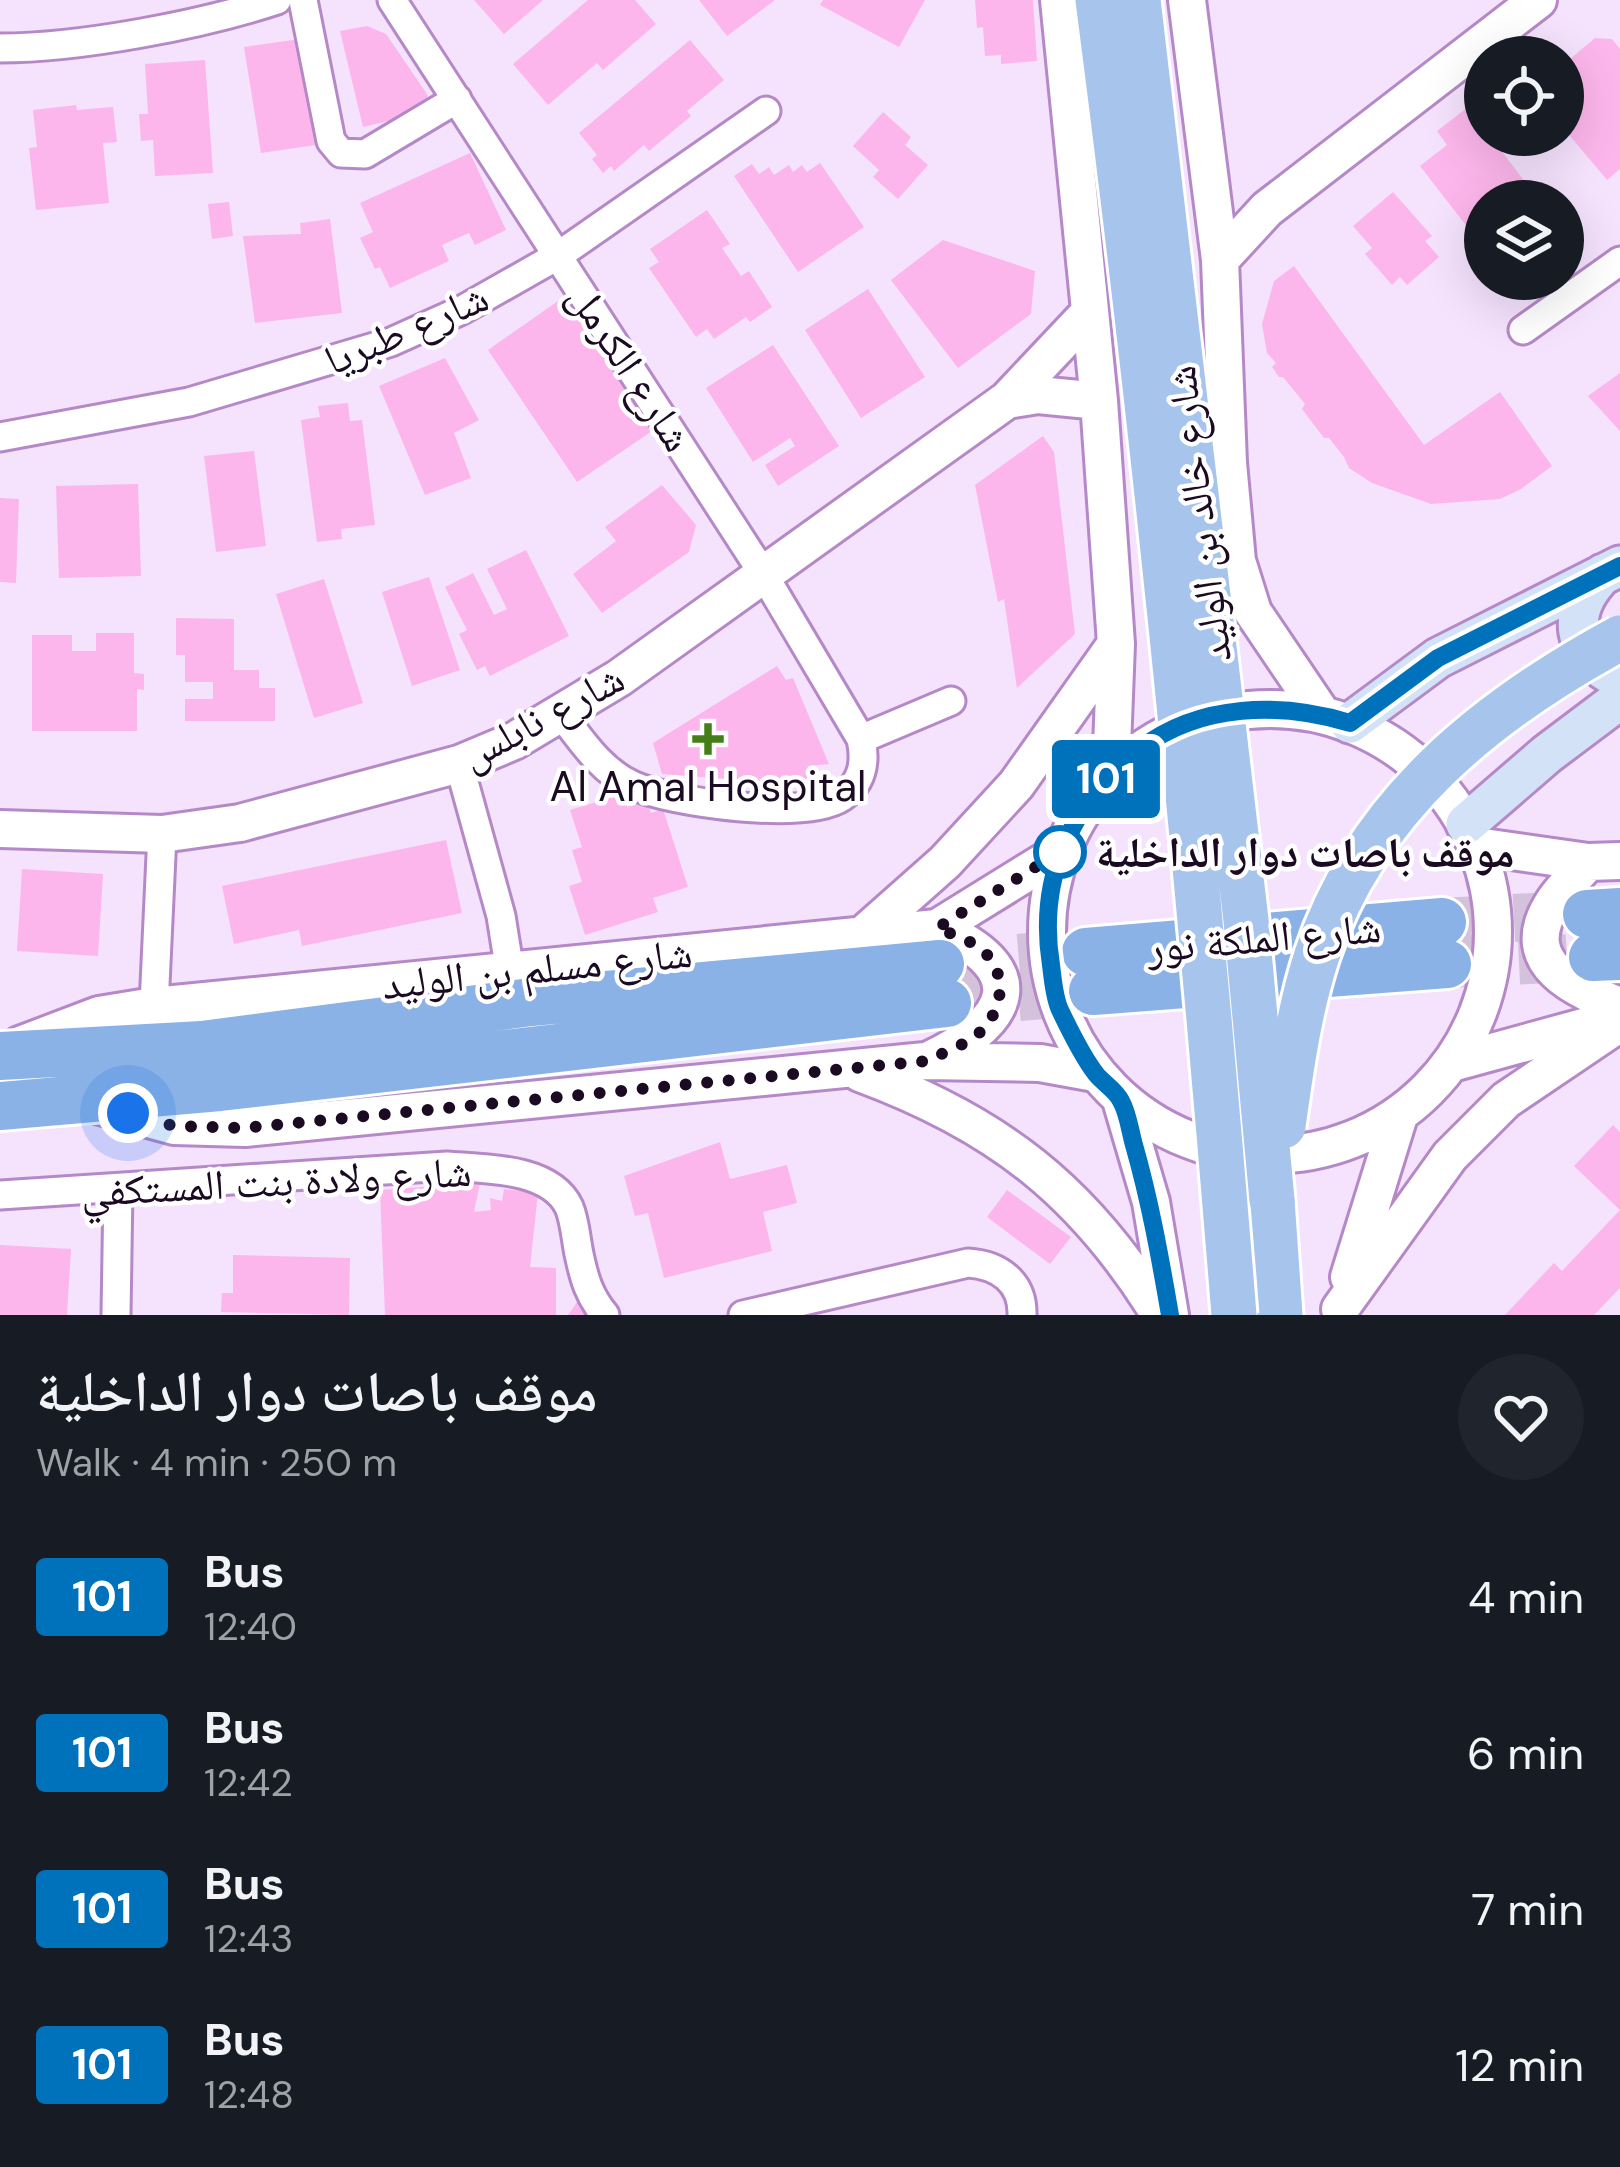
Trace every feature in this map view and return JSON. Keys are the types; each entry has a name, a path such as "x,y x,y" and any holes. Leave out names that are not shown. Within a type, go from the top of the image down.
{"highway":[{"name":"شارع الملكة نور","path":"1090,972 1445,943"},
{"name":"شارع مسلم بن الوليد","path":"0,1055 202,1045 531,1002 941,965"},
{"name":"شارع مسلم بن الوليد","path":"0,1106 82,1100 941,965"}],"main road":[{"name":"شارع خالد بن الوليد","path":"1098,0 1142,334 1211,1021 1234,1315"},
{"name":"شارع خالد بن الوليد","path":"1138,0 1246,920 1280,1315"},
{"path":"1336,719 1438,658 1611,570"},
{"path":"1611,570 1587,590 1579,611 1579,633 1586,654 1601,670 1620,679"},
{"path":"1272,1200 1296,1036 1316,956 1367,850 1465,738 1531,689 1620,638"},
{"path":"1471,835 1546,754 1620,699"}],"street":[{"path":"0,48 97,39 277,0"},
{"path":"303,0 331,141 340,153 365,154 457,99"},
{"name":"شارع الكرمل","path":"392,0 764,575 861,739"},
{"name":"شارع خالد بن الوليد","path":"1059,0 1099,401 1116,644 1111,773"},
{"name":"شارع خالد بن الوليد","path":"1187,0 1220,260 1228,464 1242,584 1253,612 1336,719"},
{"path":"1220,260 1255,220 1301,182 1538,0"},
{"name":"شارع طبريا","path":"0,436 188,402 391,342 462,310 559,255 766,111"},
{"path":"1210,190 1253,195 1301,182"},
{"path":"1523,330 1620,261"},
{"name":"شارع نابلس","path":"0,829 162,834 239,823 459,764 514,741 619,678 1007,400 1090,311"},
{"path":"1007,400 1038,395 1099,401"},
{"path":"1104,470 1118,495 1129,503 1141,511 1169,516 1196,508 1217,490 1228,464"},
{"path":"866,932 945,862 1016,784 1116,644"},
{"path":"561,714 603,766 628,784 662,797 716,806 824,804 843,796 862,775 861,739 951,700"},
{"path":"1108,1086 1162,1129 1208,1148 1257,1156 1307,1154 1399,1116 1452,1063 1479,1013 1492,958 1491,901 1471,835 1436,782 1396,748 1336,719 1276,708 1230,711 1186,724 1146,745 1111,773 1081,810 1060,852 1045,928 1058,1005 1108,1086 1150,1202 1170,1315"},
{"path":"459,764 501,916 510,972"},
{"path":"154,1006 162,834"},
{"path":"1471,835 1604,862"},
{"name":"شارع مسلم بن الوليد","path":"0,1055 99,1015 154,1006 866,932 941,965 1060,852"},
{"path":"1604,862 1551,905 1541,927 1542,947 1553,970 1575,989 1620,1006"},
{"path":"926,1061 976,1036 996,1010 1001,988 998,970 983,951 941,965"},
{"path":"1452,1063 1620,1020"},
{"path":"1339,1312 1450,1156 1506,1100 1620,1020"},
{"name":"شارع مسلم بن الوليد","path":"82,1100 174,1126 244,1128 926,1061 1040,1064 1108,1086"},
{"path":"846,1067 925,1096 970,1120 1025,1159 1107,1238 1160,1315"},
{"path":"1339,1312 1399,1116"},
{"name":"شارع ولادة بنت المستكفي","path":"0,1195 447,1166 526,1177 559,1194 569,1208 586,1285 605,1315"},
{"path":"116,1315 118,1189"},
{"path":"743,1315 968,1263 989,1264 1003,1272 1020,1294 1022,1315"}],"building":[{"path":"474,0 543,0 504,34"},
{"path":"588,0 635,0 656,24 603,70 597,63 548,105 513,64"},
{"path":"699,0 775,0 727,36"},
{"path":"823,0 925,0 899,47 820,5"},
{"path":"975,0 1033,0 1037,61 1001,64 1001,55 985,56"},
{"path":"367,26 386,34 427,94 430,111 363,127 340,31"},
{"path":"1595,38 1612,39 1620,49 1620,169 1607,180 1584,153 1584,47"},
{"path":"300,39 316,145 261,153 244,47"},
{"path":"690,40 724,80 649,151 644,145 614,171 611,166 603,173 592,159 597,155 579,133"},
{"path":"205,60 213,173 155,176 153,140 141,141 139,114 148,114 145,64"},
{"path":"76,105 77,110 113,107 117,142 103,143 109,203 36,210 29,148 37,147 33,110"},
{"path":"1464,110 1464,156 1505,156 1524,180 1464,180 1464,223 1420,166 1447,145 1437,131"},
{"path":"883,112 911,137 905,145 928,165 898,199 873,177 879,170 853,146"},
{"path":"470,153 506,230 475,245 469,233 442,245 449,261 390,288 360,238 373,232 360,203"},
{"path":"820,163 864,227 798,272 734,176 752,164 759,174 769,167 774,175 789,165 793,172 802,165 807,172"},
{"path":"1393,192 1432,236 1425,241 1439,257 1407,285 1400,277 1392,285 1365,254 1372,248 1353,226"},
{"path":"229,202 233,236 212,239 208,204"},
{"path":"707,210 730,244 722,248 741,276 749,271 772,307 750,322 746,317 714,339 707,329 696,337 649,268 659,262 650,249"},
{"path":"330,219 342,313 255,323 243,236 301,234 300,223"},
{"path":"943,240 1035,271 1031,314 958,368 891,280"},
{"path":"1294,266 1424,445 1500,392 1552,466 1500,499 1431,504 1372,483 1349,468 1302,409 1305,404 1279,377 1267,353 1262,324 1274,281"},
{"path":"868,289 925,377 861,418 805,330"},
{"path":"558,301 579,307 658,427 577,482 488,350"},
{"path":"773,345 839,446 778,486 765,465 795,446 790,438 753,462 706,388"},
{"path":"445,358 479,420 454,433 471,478 425,495 379,386"},
{"path":"1620,373 1620,431 1588,396"},
{"path":"348,403 350,421 362,420 375,525 341,529 342,539 317,542 301,420 320,417 318,406"},
{"path":"1043,436 1054,452 1075,634 1017,688 1004,599 998,602 975,485"},
{"path":"254,451 266,546 216,552 204,456"},
{"path":"138,484 141,576 59,578 56,486"},
{"path":"662,485 696,525 689,552 602,613 573,574 616,541 605,527"},
{"path":"0,498 19,499 16,583 0,582"},
{"path":"526,550 569,636 490,676 485,666 477,670 459,634 467,630 445,587 473,573 494,615 507,609 487,569"},
{"path":"429,577 460,670 412,686 382,592"},
{"path":"324,579 363,703 314,718 276,594"},
{"path":"176,618 234,619 234,670 259,670 259,688 275,688 275,721 185,721 185,699 213,699 213,682 185,682 185,655 176,655"},
{"path":"96,633 134,633 134,673 144,674 144,690 137,689 137,731 32,731 32,635 72,635 72,651 96,651"},
{"path":"777,666 786,680 793,678 829,764 808,766 807,785 662,774 653,743"},
{"path":"623,794 627,807 647,801 651,813 663,809 688,887 653,898 658,912 585,935 569,886 582,882 572,850 582,847 570,810"},
{"path":"446,840 462,913 302,946 299,930 234,944 222,886"},
{"path":"22,869 103,874 98,956 17,951"},
{"path":"1613,1125 1620,1132 1620,1210 1574,1166"},
{"path":"720,1142 730,1179 787,1165 797,1203 763,1212 772,1251 664,1278 648,1213 635,1216 624,1176"},
{"path":"480,1183 474,1212 491,1210 490,1198 502,1201 504,1189 538,1193 530,1267 556,1268 556,1315 385,1315 380,1190"},
{"path":"1007,1190 1071,1237 1050,1264 987,1217"},
{"path":"1620,1210 1620,1288 1594,1315 1505,1315 1554,1263 1562,1271"},
{"path":"0,1245 71,1249 67,1315 0,1315"},
{"path":"233,1255 350,1258 349,1315 221,1312 222,1293 233,1293"},
{"path":"582,1295 595,1315 568,1315"}],"tunnel":[{"path":"1442,922 1587,914"},
{"path":"947,964 1086,952"},
{"path":"1447,964 1592,957"},
{"path":"947,1003 1093,991"}],"bus line":[{"name":"101","path":"1170,1315 1150,1202 1121,1100 1095,1073 1058,1005 1045,928 1060,852 1081,810 1111,773 1146,745 1186,724 1230,711 1276,708 1350,723 1438,658 1620,566"}],"place":[{"name":"Al Amal Hospital","path":"708,739"},
{"name":"موقف باصات دوار الداخلية","path":"1060,852"}],"route":[{"path":"128,1113 174,1126 244,1128 926,1061 976,1036 996,1010 1001,988 998,970 983,951 937,928 1060,852"}]}
